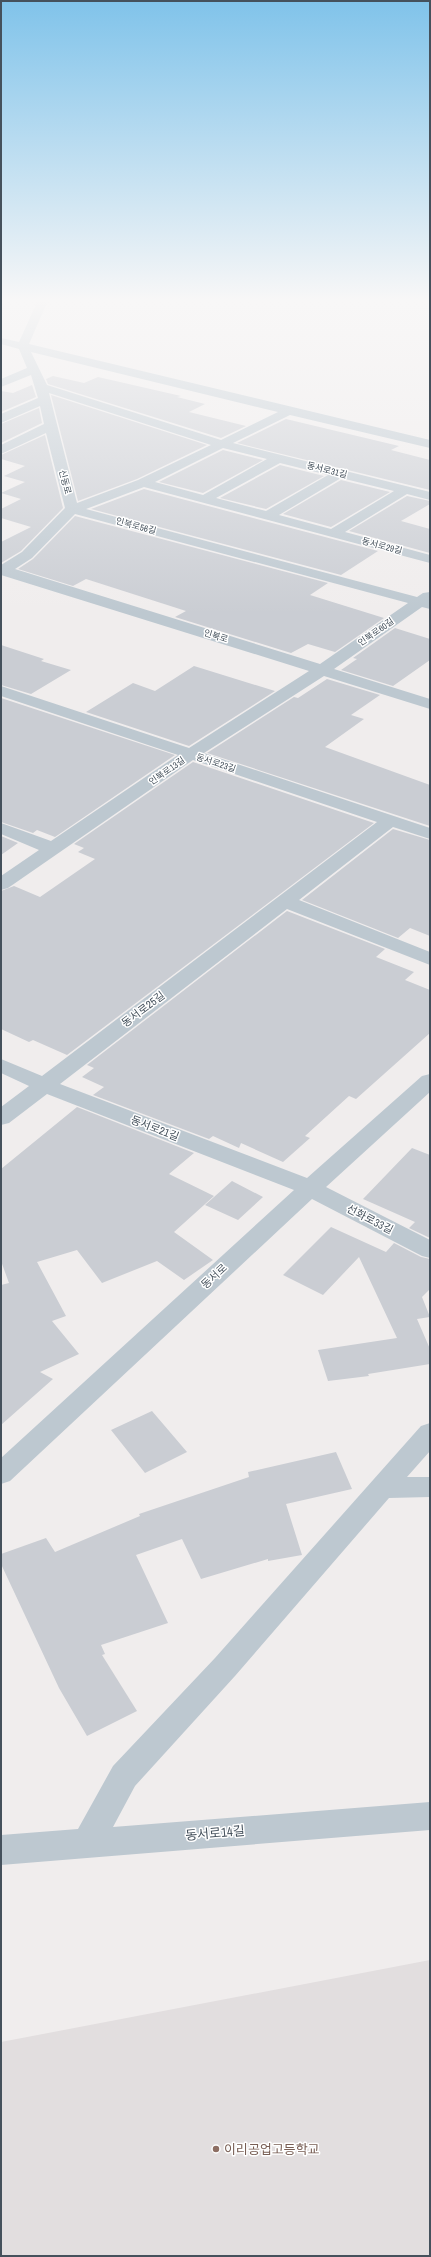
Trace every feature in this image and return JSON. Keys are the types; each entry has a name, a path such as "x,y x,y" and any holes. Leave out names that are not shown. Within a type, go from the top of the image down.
{"street":[{"path":"1,419 26,403"},
{"name":"신동로","path":"2,570 27,555 72,509 45,403"},
{"name":"동서로31길","path":"79,403 221,444 430,496"},
{"path":"258,403 430,444"},
{"path":"72,509 143,483 289,411"},
{"path":"1,450 50,426"},
{"path":"205,499 279,458"},
{"path":"268,516 340,473"},
{"name":"동서로29길","path":"143,483 430,559"},
{"path":"334,533 404,490"},
{"name":"인북로56길","path":"72,509 426,601"},
{"name":"인북로","path":"2,570 430,704"},
{"name":"인북로60길","path":"322,670 426,601"},
{"name":"인북로13길","path":"1,884 191,754 322,670"},
{"name":"동서로23길","path":"1,691 430,834"},
{"name":"동서로25길","path":"1,1118 390,821"},
{"path":"1,828 54,849"},
{"path":"285,901 430,959"},
{"name":"동서로21길","path":"1,1065 44,1085 310,1188"},
{"name":"동서로","path":"1,1474 310,1188 430,1081"},
{"name":"선화로33길","path":"310,1188 430,1250"},
{"path":"87,1843 124,1776 225,1667 430,1433"},
{"path":"382,1488 430,1487"},
{"name":"동서로14길","path":"1,1850 430,1816"}],"shaded area":[{"name":"이리공업고등학교","path":"430,1960 430,2256 1,2256 1,2042"}],"building":[{"path":"1,403 21,403 1,412"},
{"path":"53,403 77,403 207,445 137,479 78,501"},
{"path":"110,403 202,403 205,404 189,412 246,426 221,438"},
{"path":"39,408 42,423 1,443 1,424"},
{"path":"286,419 399,446 391,450 430,460 430,490 237,443"},
{"path":"45,435 63,508 21,551 1,563 1,542 31,527 1,518 1,509 21,499 1,493 25,482 4,476 25,466 1,459 1,455"},
{"path":"223,450 263,460 203,493 159,482"},
{"path":"280,465 324,476 266,509 220,498"},
{"path":"341,480 390,492 331,527 283,514"},
{"path":"144,489 378,551 341,575 91,509"},
{"path":"407,496 430,501 430,504 401,521 430,529 430,553 349,531"},
{"path":"75,516 328,583 310,595 384,618 335,652 308,644 291,653 175,617 186,611 86,579 73,586 18,569 33,559"},
{"path":"395,628 430,639 430,660 393,686 341,670 357,659 353,658"},
{"path":"1,645 44,659 41,661 71,670 31,694 1,685"},
{"path":"194,666 275,691 189,746 86,712 133,683 155,691"},
{"path":"327,679 380,695 351,715 364,719 325,747 430,785 430,826 207,753 294,697 298,698"},
{"path":"1,698 175,755 55,837 37,830 33,833 1,822"},
{"path":"193,762 374,823 67,1055 33,1040 29,1042 1,1029 1,891 14,886 40,897 95,859 78,852 84,848 74,844"},
{"path":"393,829 430,840 430,936 410,928 398,938 302,900"},
{"path":"1,836 18,843 1,855"},
{"path":"287,911 385,949 376,957 414,972 405,980 430,990 430,1033 356,1099 349,1096 305,1136 310,1138 283,1162 241,1143 239,1148 213,1136 209,1139 93,1095 104,1087 82,1077 94,1068 87,1065"},
{"path":"77,1107 194,1153 169,1174 214,1196 174,1232 213,1260 184,1280 157,1261 102,1283 77,1250 37,1262 66,1316 52,1321 79,1354 40,1372 53,1379 1,1425 1,1285 9,1283 1,1261 1,1169"},
{"path":"412,1148 430,1155 430,1238 409,1228 415,1222 363,1199"},
{"path":"232,1181 263,1197 238,1220 205,1205"},
{"path":"331,1227 386,1252 394,1243 421,1257 430,1259 430,1289 422,1297 430,1317 417,1319 430,1349 430,1364 368,1374 369,1376 328,1381 318,1350 397,1338 359,1257 323,1295 283,1275"},
{"path":"152,1411 187,1452 145,1473 111,1430"},
{"path":"336,1452 352,1489 286,1504 302,1555 268,1561 268,1559 201,1579 182,1539 136,1555 168,1623 101,1645 105,1654 102,1655 137,1711 87,1736 59,1688 1,1564 1,1554 46,1538 55,1552 140,1516 139,1514 249,1477 248,1472"}],"place":[{"name":"이리공업고등학교","path":"216,2149"}]}
